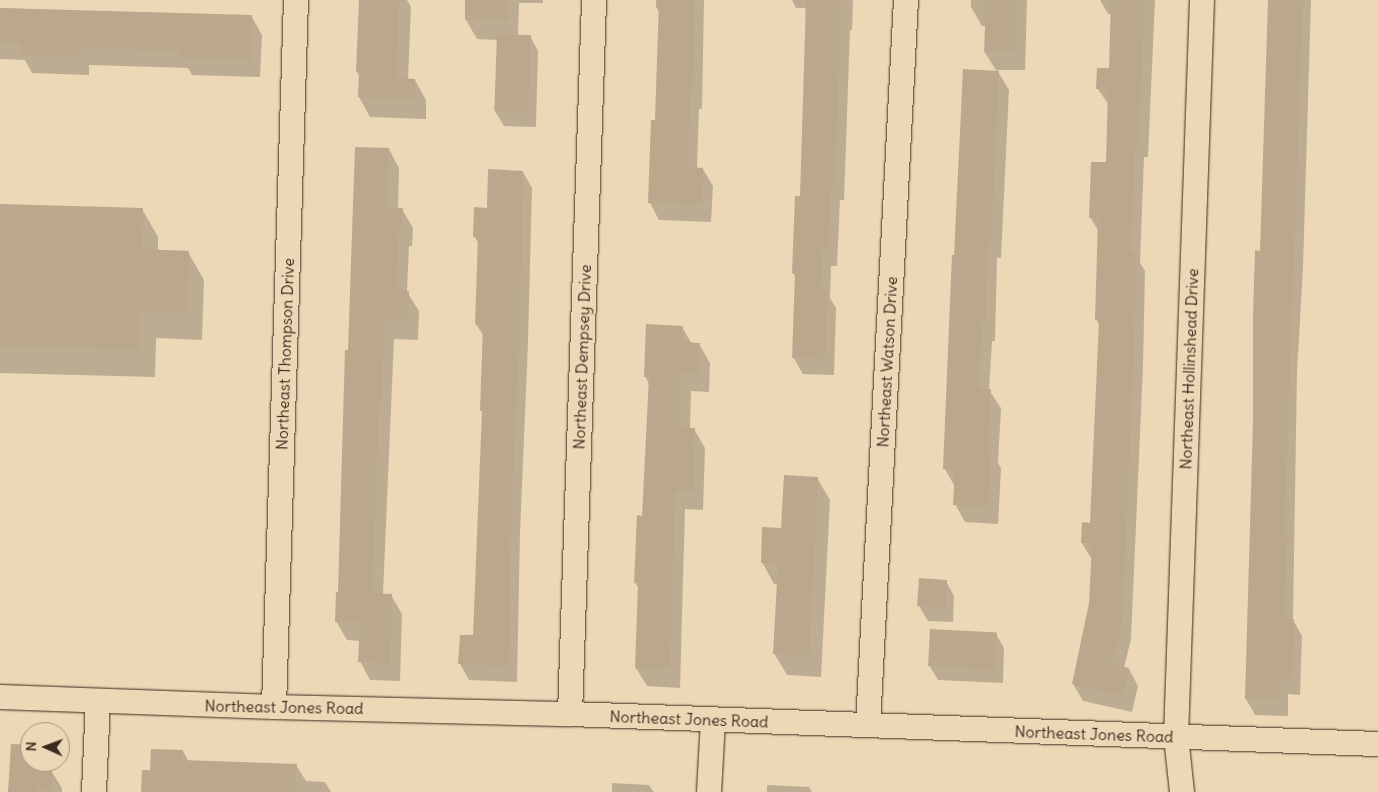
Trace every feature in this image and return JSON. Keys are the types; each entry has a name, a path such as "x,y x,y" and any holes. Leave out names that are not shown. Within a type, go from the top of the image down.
{"street":[{"name":"Northeast Thompson Drive","path":"274,707 296,0"},
{"name":"Northeast Dempsey Drive","path":"570,714 594,0"},
{"name":"Northeast Watson Drive","path":"868,725 906,0"},
{"name":"Northeast Hollinshead Drive","path":"1182,792 1176,737 1202,0"},
{"name":"Northeast Jones Road","path":"0,697 98,702 570,714 1378,744"},
{"path":"94,792 98,702"},
{"path":"709,792 713,720"}],"building":[{"path":"359,0 399,0 396,78 415,79 415,100 358,97 359,72 356,72"},
{"path":"465,0 508,0 508,20 465,20"},
{"path":"659,0 694,0 693,93 690,92 688,167 703,168 702,205 648,203 651,120 655,120"},
{"path":"806,0 841,0 835,184 831,184 828,250 822,250 821,291 827,291 825,359 792,358 795,273 792,273 795,196 800,196"},
{"path":"985,0 1016,0 1016,51 985,51"},
{"path":"1111,0 1144,0 1139,141 1135,141 1131,253 1136,253 1134,348 1122,622 1112,664 1129,668 1123,696 1072,684 1089,603 1092,543 1081,543 1082,522 1090,523 1099,320 1095,320 1098,218 1089,218 1091,162 1106,162 1108,89 1096,89 1097,68 1109,68"},
{"path":"1268,0 1303,0 1284,534 1287,534 1284,619 1294,619 1292,679 1280,679 1279,700 1245,699 1253,421 1255,250 1260,251"},
{"path":"0,8 252,15 251,60 180,57 180,51 80,47 79,57 20,55 21,43 0,42"},
{"path":"497,34 531,35 528,112 494,111"},
{"path":"963,69 999,71 991,241 988,241 985,323 982,323 979,389 991,389 988,449 991,449 988,507 953,505 955,470 943,469 952,255 954,255"},
{"path":"355,147 389,148 387,207 403,208 402,228 399,228 396,291 409,291 408,321 384,320 381,404 379,404 372,593 392,594 390,663 358,662 360,622 335,622 336,592 338,592 345,350 348,350"},
{"path":"488,169 523,171 520,326 511,516 509,666 458,664 460,635 473,635 482,411 480,411 483,325 475,324 478,237 473,237 474,207 487,208"},
{"path":"0,204 143,208 142,249 189,251 187,312 140,311 139,349 0,346"},
{"path":"646,324 683,326 682,342 700,343 699,374 681,373 679,427 695,428 693,491 675,491 670,669 635,668 638,583 634,583 637,515 642,516 649,377 644,377"},
{"path":"784,475 818,477 809,656 773,654 778,564 761,563 762,527 781,528"},
{"path":"919,578 947,580 945,608 917,606"},
{"path":"930,629 997,633 995,669 928,666"},
{"path":"11,744 20,744 20,772 52,772 51,789 37,788 36,792 8,792"},
{"path":"151,749 183,750 183,760 297,764 295,792 141,792 142,770 150,770"}]}
